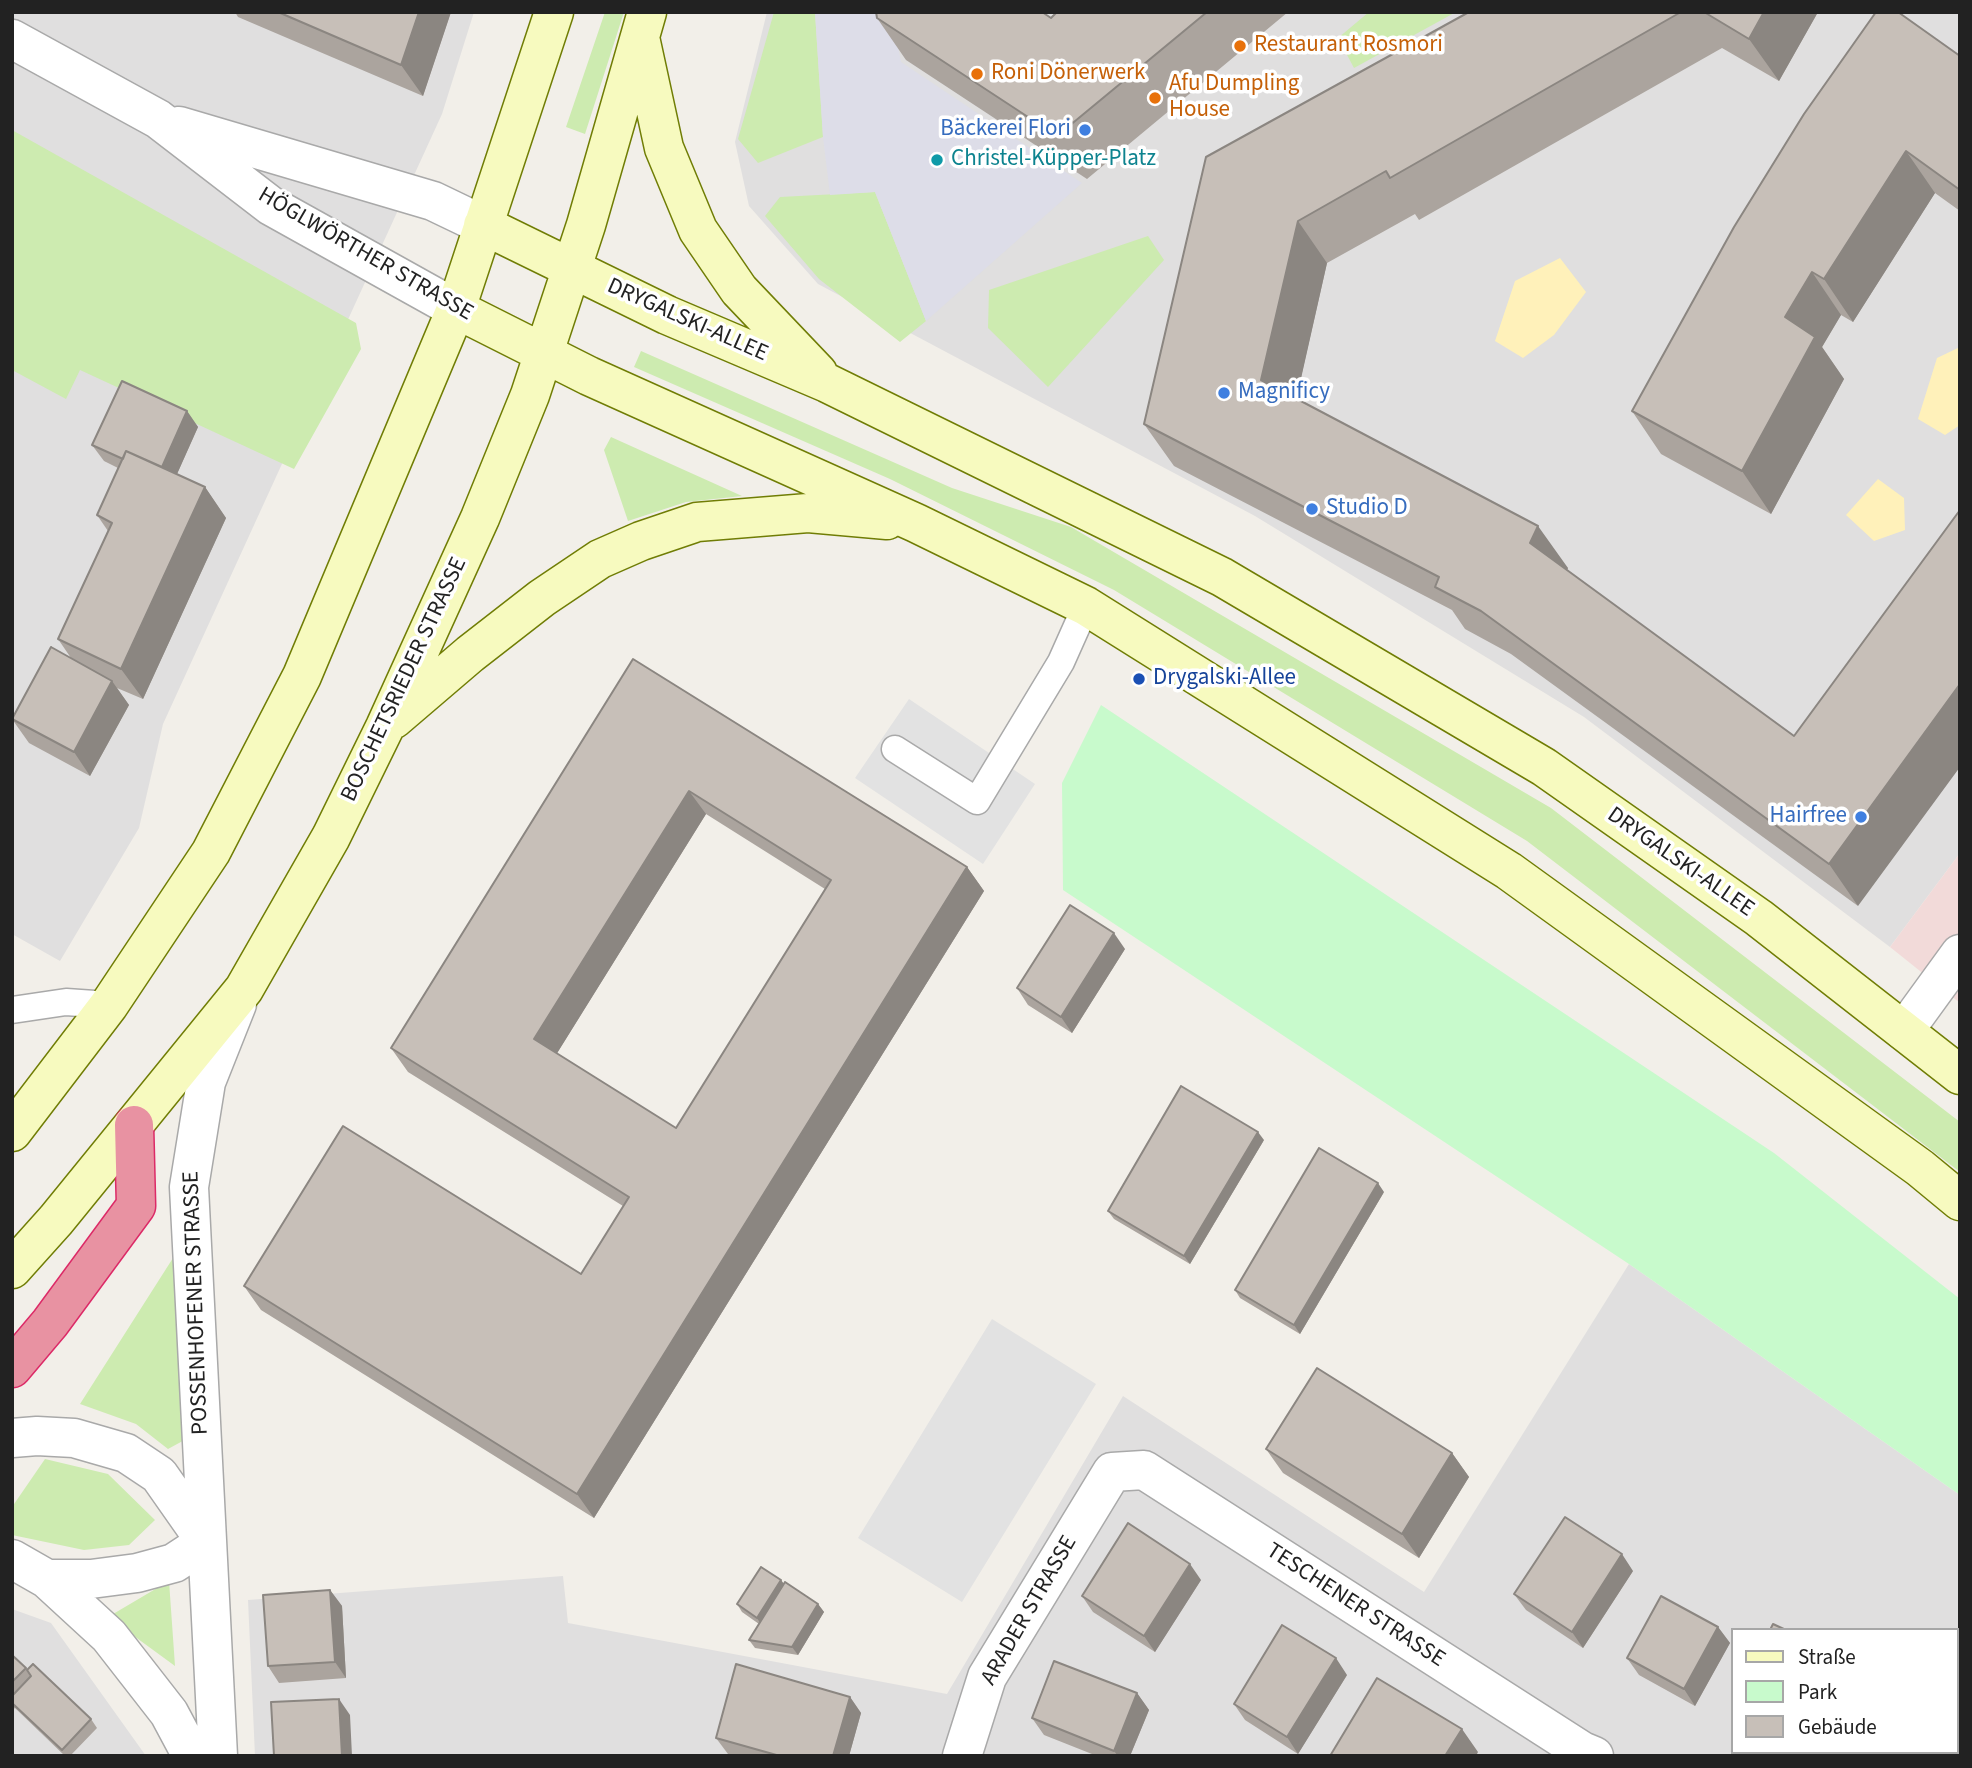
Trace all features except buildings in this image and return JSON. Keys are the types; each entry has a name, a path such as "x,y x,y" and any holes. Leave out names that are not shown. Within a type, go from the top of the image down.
{"highway":[{"path":"12,1368 50,1324 136,1206 134,1125"}],"main road":[{"path":"12,1132 109,1005 211,852 302,676 456,309 554,12"},
{"path":"643,24 664,148 698,230 739,290 827,383"},
{"name":"BOSCHETSRIEDER STRASSE","path":"12,1269 56,1220 244,989 331,837 385,727 480,518 545,355 643,24"},
{"name":"DRYGALSKI-ALLEE","path":"483,225 667,314 827,383 1222,577 1544,767 1759,918 1960,1075"},
{"name":"HÖGLWÖRTHER STRASSE","path":"456,309 545,355"},
{"path":"545,355 916,523 1086,606 1509,871 1920,1168 1960,1201"},
{"path":"385,727 470,654 542,598 600,559 641,541 696,522 808,513 916,523"}],"street":[{"name":"HÖGLWÖRTHER STRASSE","path":"12,40 158,119 271,206 456,309"},
{"name":"HÖGLWÖRTHER STRASSE","path":"158,119 433,201 483,225"},
{"path":"1904,1031 1960,954"},
{"name":"POSSENHOFENER STRASSE","path":"218,1756 189,1187 205,1082 244,989"},
{"path":"12,1438 74,1437 126,1453 159,1475 206,1542 174,1563 137,1573 91,1579 47,1579"},
{"name":"TESCHENER STRASSE","path":"1112,1472 1144,1470 1585,1754"},
{"name":"ARADER STRASSE","path":"962,1756 987,1677 1112,1472"},
{"path":"12,1559 47,1579 109,1636 169,1713 192,1756"}],"lane":[{"path":"895,749 977,801 1061,662 1086,606"},
{"path":"12,1010 65,1002 109,1005"}],"shaded area":[{"path":"12,12 474,12 442,114 163,724 139,828 60,961 12,934"},
{"path":"767,12 1960,12 1960,853 1890,947 1584,717 1255,516 818,284 749,206 735,142"},
{"name":"Christel-Küpper-Platz","path":"815,12 891,12 901,62 1082,183 926,321 875,192 830,195 823,137"},
{"path":"909,699 1035,784 983,864 855,778"},
{"path":"1960,853 1960,1003 1890,947"},
{"path":"1629,1264 1960,1495 1960,1756 255,1756 248,1600 563,1576 568,1623 947,1694 1123,1396 1424,1592"},
{"path":"992,1319 1096,1384 962,1602 858,1538"},
{"path":"12,1609 51,1623 146,1756 12,1756"}],"green space":[{"path":"605,12 624,12 585,134 566,127"},
{"path":"774,12 815,12 823,137 758,163 738,139"},
{"path":"1369,12 1456,12 1354,68 1338,38"},
{"path":"12,130 356,323 361,349 294,469 80,370 66,399 12,370"},
{"path":"875,192 926,321 900,342 819,279 765,216 780,197"},
{"path":"1148,236 1164,260 1048,387 988,328 989,290"},
{"path":"641,351 952,488 1071,527 1551,808 1960,1122 1960,1172 1527,841 1114,590 890,479 634,367"},
{"path":"611,437 742,496 686,502 628,521 604,450"},
{"path":"1101,705 1774,1153 1960,1299 1960,1495 1629,1264 1063,890 1062,783"},
{"path":"180,1247 190,1437 168,1449 136,1424 80,1404"},
{"path":"45,1459 108,1474 155,1520 129,1545 84,1550 12,1535 12,1507"},
{"path":"169,1581 175,1666 108,1617"}],"sand":[{"path":"1560,258 1586,292 1554,335 1523,358 1495,341 1515,281"},
{"path":"1960,347 1960,425 1945,435 1918,419 1937,358"},
{"path":"1878,479 1904,498 1905,530 1874,541 1846,515"}],"place":[{"name":"Restaurant Rosmori","path":"1240,46"},
{"name":"Roni Dönerwerk","path":"977,74"},
{"name":"Afu Dumpling House","path":"1155,98"},
{"name":"Bäckerei Flori","path":"1085,130"},
{"name":"Christel-Küpper-Platz","path":"937,160"},
{"name":"Magnificy","path":"1224,393"},
{"name":"Studio D","path":"1312,509"},
{"name":"Drygalski-Allee","path":"1139,679"},
{"name":"Hairfree","path":"1861,817"}]}
